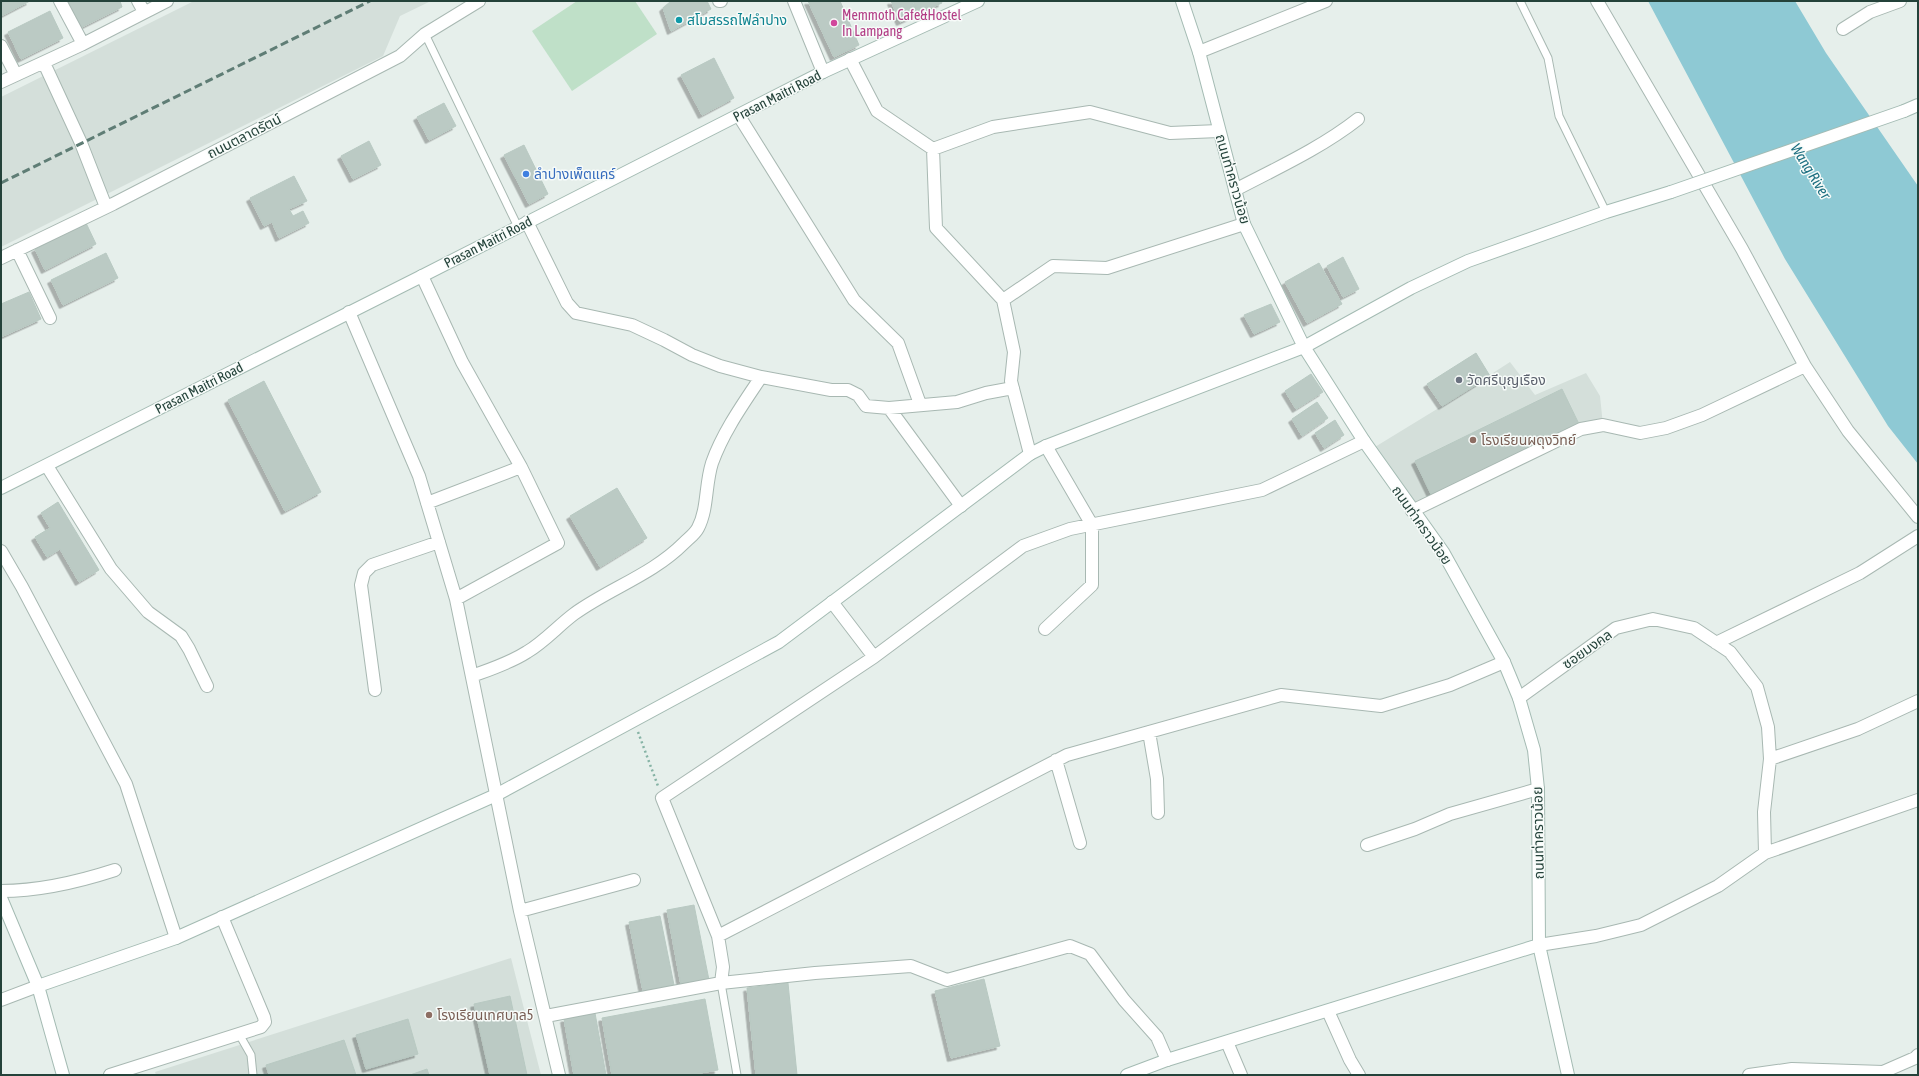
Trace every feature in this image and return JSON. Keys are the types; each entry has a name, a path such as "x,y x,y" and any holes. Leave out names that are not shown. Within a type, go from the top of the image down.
{"street":[{"path":"60,1 83,44"},
{"path":"138,1 144,12"},
{"path":"1,82 83,44 167,1"},
{"name":"ถนนตลาดรัตน์","path":"1,258 106,207 400,56 425,34 479,1"},
{"path":"794,1 823,72"},
{"name":"Prasan Maitri Road","path":"1,488 739,116 823,72 978,1"},
{"name":"ถนนท่าคราวน้อย","path":"1183,1 1199,52 1244,224 1304,347 1364,442 1412,511 1443,552 1504,662 1519,698 1534,750 1538,789 1539,945 1568,1075"},
{"path":"1199,52 1326,1"},
{"path":"1597,1 1742,249 1806,366 1848,431 1918,517"},
{"path":"1843,29 1870,12 1900,1"},
{"path":"1,46 16,75"},
{"path":"850,59 877,111 933,149"},
{"path":"44,63 78,138 106,207"},
{"path":"1,1000 176,938 496,795 778,642 1030,454 1046,446 1304,347 1411,288 1468,261 1606,212 1671,192 1918,105"},
{"path":"933,149 993,127 1090,112 1170,133 1219,131"},
{"path":"739,116 854,300 898,343 920,404"},
{"path":"1235,190 1343,131 1358,119"},
{"path":"933,149 936,228 1003,300 1014,352 1011,381 1030,454"},
{"path":"1003,300 1053,266 1107,268 1244,224"},
{"path":"523,225 567,303 576,313 632,326 664,340 692,355 720,366 831,390 848,390 858,395 866,406 888,408 920,404 957,402 986,392 1013,388"},
{"path":"17,250 50,318"},
{"path":"422,276 462,362 521,467 558,543 456,598"},
{"path":"349,312 419,476 456,598 520,911 559,1075"},
{"path":"1412,511 1581,429 1603,425 1640,433 1666,428 1702,414 1806,366"},
{"path":"472,676 500,666 528,652 575,614 650,571 677,550 697,530 704,514 706,489 712,464 738,411 761,376"},
{"path":"888,408 961,506"},
{"path":"721,983 723,967 718,936 662,798 874,657 1023,546 1070,529 1262,490 1364,442"},
{"path":"1045,629 1092,585 1092,525 1046,446"},
{"path":"47,466 112,569 148,612 181,636 190,649 207,686"},
{"path":"427,503 521,467"},
{"path":"1716,643 1860,573 1918,536"},
{"path":"375,690 361,584 364,573 372,566 439,542"},
{"path":"1,551 22,587 126,784 176,938"},
{"path":"832,602 874,657"},
{"name":"ซอยมงคล","path":"1519,698 1616,628 1653,619 1694,628 1730,652 1757,687 1768,727 1770,759 1764,812 1765,853"},
{"path":"718,936 1067,755 1281,695 1381,706 1450,685 1504,662"},
{"path":"1770,759 1858,729 1918,701"},
{"path":"1149,732 1157,779 1158,813"},
{"path":"1056,760 1080,843"},
{"path":"1367,845 1408,831 1450,814 1538,789"},
{"path":"1127,1075 1168,1060 1539,945 1596,936 1641,925 1718,886 1765,853 1918,800"},
{"path":"1,891 23,891 57,886 115,870"},
{"path":"520,911 634,880"},
{"path":"1,898 38,986 63,1075"},
{"path":"110,1075 261,1027 265,1022 222,918"},
{"path":"546,1016 721,983 911,966 947,980 1070,946 1090,954 1124,1000 1157,1037 1168,1060"},
{"path":"1328,1011 1350,1060 1359,1075"},
{"path":"1227,1042 1242,1075"},
{"path":"1749,1075 1792,1069 1883,1072 1915,1058 1918,1055"}],"lane":[{"path":"1520,1 1548,58 1559,116 1606,212"},
{"path":"425,34 523,225"},
{"path":"721,983 737,1075"},
{"path":"239,1034 251,1055 253,1075"}],"path":[{"path":"633,721 662,798"}],"shaded area":[{"path":"194,1 431,1 400,16 383,56 1,247 1,97"},
{"name":"โรงเรียนผดุงวิทย์","path":"1510,362 1535,395 1586,373 1600,396 1603,425 1412,511 1370,450"},
{"name":"โรงเรียนเทศบาล5","path":"511,958 541,1075 156,1075 155,1072"}],"green space":[{"path":"577,1 635,1 657,34 572,91 532,31"}],"water":[{"name":"Wang River","path":"1648,1 1795,1 1826,53 1918,186 1918,464 1888,426 1785,259"}],"building":[{"path":"1,1 30,1 1,16"},
{"path":"67,1 120,1 122,7 80,28"},
{"name":"สโมสรรถไฟลำปาง","path":"671,1 707,1 711,9 671,31 663,8"},
{"name":"Memmoth Cafe&Hostel In Lampang","path":"808,1 840,1 859,45 834,57"},
{"path":"891,1 912,1 918,14 900,22"},
{"path":"913,1 941,1 942,3 918,13"},
{"path":"50,11 63,38 21,59 8,32"},
{"path":"714,58 734,98 702,115 681,75"},
{"path":"444,103 456,126 429,140 417,117"},
{"path":"369,141 381,165 353,179 341,156"},
{"name":"ลำปางเพ็ตแคร์","path":"524,145 548,194 529,204 504,155"},
{"path":"294,176 307,201 289,209 293,216 303,211 309,223 279,238 272,222 264,226 250,198"},
{"path":"86,223 96,244 45,270 35,249"},
{"path":"106,253 118,278 63,305 51,280"},
{"path":"1343,257 1359,289 1343,297 1327,266"},
{"path":"1319,263 1342,304 1307,323 1285,282"},
{"path":"29,292 41,319 1,337 1,304"},
{"path":"1271,304 1280,322 1254,334 1244,315"},
{"name":"วัดศรีบุญเรือง","path":"1476,353 1490,376 1442,406 1427,384"},
{"path":"1311,374 1323,392 1296,409 1285,391"},
{"path":"264,381 321,492 285,511 228,400"},
{"path":"1562,389 1579,424 1432,496 1415,461"},
{"path":"1317,402 1328,418 1302,436 1292,419"},
{"path":"1335,420 1344,435 1324,448 1315,433"},
{"path":"617,488 647,538 600,567 570,516"},
{"path":"58,502 99,570 79,582 60,549 47,557 35,537 50,528 41,513"},
{"path":"694,905 709,980 681,985 667,910"},
{"path":"660,916 674,985 643,991 629,922"},
{"path":"984,979 1000,1046 951,1058 935,991"},
{"path":"788,983 797,1075 756,1075 747,988"},
{"path":"510,996 527,1075 490,1075 474,1004"},
{"path":"705,999 718,1070 688,1075 612,1075 602,1018"},
{"path":"595,1013 606,1075 574,1075 564,1019"},
{"path":"408,1019 418,1054 366,1069 356,1035"},
{"path":"344,1040 356,1075 269,1075 266,1065"},
{"path":"427,1069 429,1075 410,1075"}],"railway":[{"path":"1,183 370,1"}],"place":[{"name":"สโมสรรถไฟลำปาง","path":"679,20"},
{"name":"Memmoth Cafe&Hostel In Lampang","path":"834,23"},
{"name":"ลำปางเพ็ตแคร์","path":"526,174"},
{"name":"วัดศรีบุญเรือง","path":"1459,380"},
{"name":"โรงเรียนผดุงวิทย์","path":"1473,440"},
{"name":"โรงเรียนเทศบาล5","path":"429,1015"}]}
